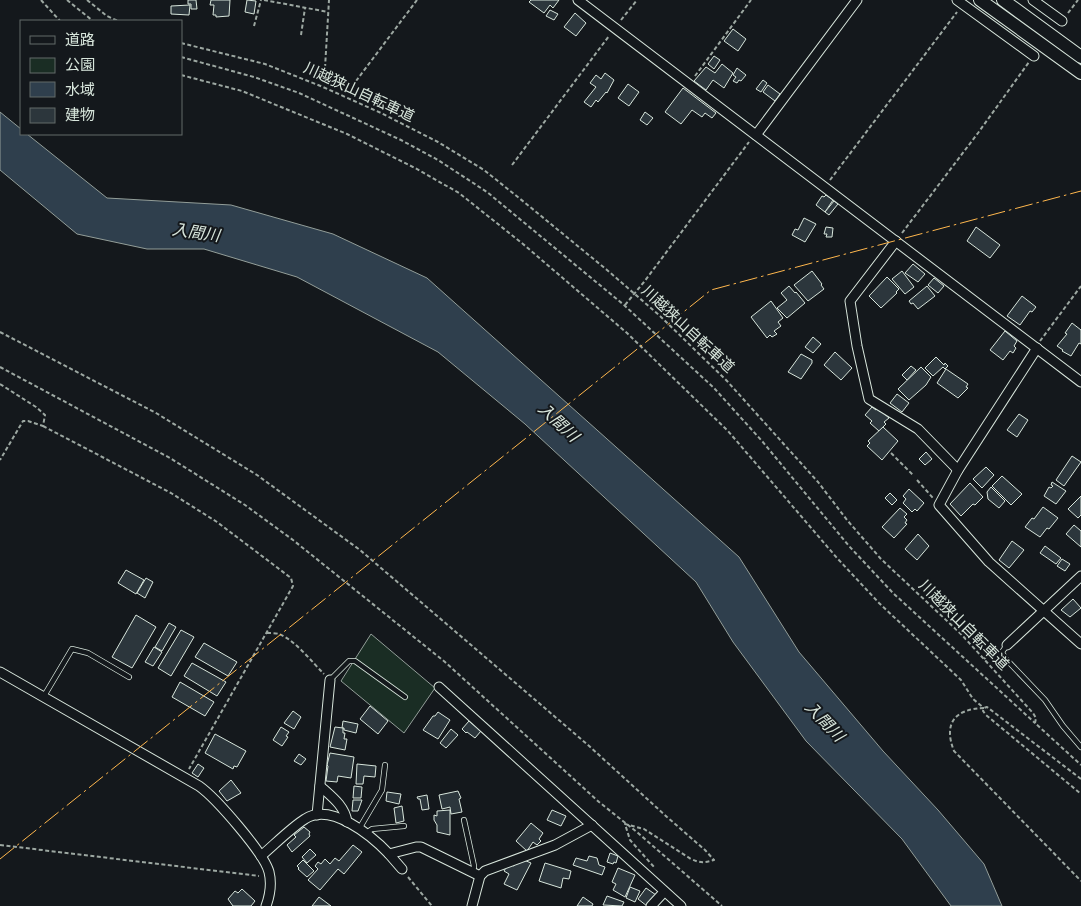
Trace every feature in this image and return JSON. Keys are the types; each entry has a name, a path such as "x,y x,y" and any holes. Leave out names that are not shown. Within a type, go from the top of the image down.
{"main road":[{"path":"980,0 1081,73"},
{"path":"1003,0 1081,57"}],"street":[{"path":"578,0 1081,382"},
{"path":"756,135 857,0"},
{"path":"1034,0 1062,21"},
{"path":"960,2 1034,56"},
{"path":"896,241 850,300 857,346 869,399 918,430 958,470"},
{"path":"1037,348 958,470 939,505 989,562 1081,644"},
{"path":"1007,645 1046,611 1081,576"},
{"path":"0,672 211,795 261,856 269,871 270,892 266,906"},
{"path":"317,815 330,680"},
{"path":"438,687 681,906"},
{"path":"320,786 342,808 346,814 347,822"},
{"path":"261,856 306,818 317,815 336,817 363,831 377,841 402,869"},
{"path":"389,854 421,847 476,874 555,845 592,825"},
{"path":"472,906 476,874"},
{"path":"651,906 664,892"}],"lane":[{"path":"1007,645 1002,652 1005,658 1045,700 1063,726 1081,747"},
{"path":"44,696 72,649 88,653 129,677"},
{"path":"330,680 349,661 355,661 405,697"},
{"path":"363,831 382,790 385,765"},
{"path":"464,820 476,874"},
{"path":"363,831 404,826"}],"path":[{"path":"41,0 59,20"},
{"path":"67,0 91,20"},
{"path":"87,0 107,16 116,20"},
{"path":"254,26 261,0"},
{"path":"264,0 328,12"},
{"path":"325,68 329,0"},
{"path":"356,82 417,0"},
{"path":"512,165 637,0"},
{"path":"689,84 751,0"},
{"path":"825,187 960,2"},
{"path":"301,35 305,8"},
{"name":"川越狭山自転車道","path":"182,43 265,64 323,87 438,142 491,175 540,214 634,294 727,381 818,482 847,520 881,559 962,635 1033,713 1036,718 1035,723 1081,765"},
{"path":"896,241 1034,56"},
{"path":"182,57 254,76 299,93 401,140 438,160 487,192 624,305 714,388 762,441 849,546 893,593 1035,723"},
{"path":"182,75 242,91 348,134 415,168 466,199 523,244 627,333 728,431 873,597 961,680 973,699 984,708 983,711 986,715 1081,794"},
{"path":"624,305 644,282 756,135"},
{"path":"1037,348 1042,338 1081,286"},
{"path":"0,332 156,412 257,475 360,550 553,715 714,860 704,863 691,859 644,829 626,824"},
{"path":"0,367 170,458 245,505 293,540 445,662 626,824 722,906"},
{"path":"0,384 45,415 43,426"},
{"path":"0,460 23,421 43,426 171,493 217,522 291,578 293,586 184,778"},
{"path":"891,453 914,476"},
{"path":"917,480 939,505"},
{"path":"267,633 278,634 286,638 299,648 330,680"},
{"path":"984,659 994,649"},
{"path":"1081,779 987,707 972,708 957,715 951,725 949,738 954,751 1081,881"},
{"path":"626,824 630,840 655,868"},
{"path":"0,845 269,877"},
{"path":"402,869 432,906"}],"green space":[{"path":"371,634 435,688 404,733 341,681"}],"water":[{"name":"入間川","path":"0,112 20,128 20,135 28,135 107,198 231,205 333,234 427,278 739,557 799,652 883,751 938,810 984,864 1002,906 951,906 902,839 806,741 733,642 696,582 525,424 438,352 297,277 204,249 147,249 77,234 0,170"}],"building":[{"path":"188,0 196,0 197,9 191,9 191,4 188,4"},
{"path":"211,0 230,0 229,16 216,17 216,15 213,15 214,5 210,5"},
{"path":"247,0 256,1 254,14 245,12"},
{"path":"531,0 559,0 553,8 550,5 544,13 529,2"},
{"path":"190,5 189,15 171,14 171,6"},
{"path":"550,10 558,14 554,20 546,16"},
{"path":"575,13 586,23 576,36 564,27"},
{"path":"733,29 746,39 738,51 724,41"},
{"path":"714,56 720,60 714,69 708,64"},
{"path":"722,64 733,73 724,88 713,80 706,90 694,81 706,67 715,73"},
{"path":"737,68 746,75 737,83 733,81 736,77 733,75"},
{"path":"605,73 614,80 607,93 598,102 596,100 591,107 584,102 596,87 590,83 596,75 601,79"},
{"path":"763,80 767,83 761,92 756,89"},
{"path":"628,84 639,92 629,106 618,98"},
{"path":"768,85 780,94 775,101 763,92"},
{"path":"683,88 716,113 712,118 705,113 702,117 692,110 681,124 665,112"},
{"path":"645,112 653,118 647,125 640,120"},
{"path":"826,195 833,200 825,212 816,205 822,196"},
{"path":"834,201 838,204 829,215 825,212"},
{"path":"804,218 816,224 805,242 792,235 795,229 798,230"},
{"path":"826,227 833,228 832,237 826,237 827,234 824,234"},
{"path":"976,227 1000,245 990,258 967,241"},
{"path":"913,264 925,274 918,282 905,273"},
{"path":"812,271 824,289 808,301 794,285"},
{"path":"902,271 914,287 905,294 892,279"},
{"path":"887,277 899,289 881,308 869,296"},
{"path":"934,278 944,286 938,293 928,285"},
{"path":"789,286 805,303 787,318 777,308 787,300 781,293"},
{"path":"927,286 935,296 918,309 909,301"},
{"path":"1022,296 1036,307 1032,312 1030,311 1020,325 1007,316"},
{"path":"771,301 783,318 778,322 781,326 774,331 777,334 772,337 770,335 767,338 751,317"},
{"path":"1072,323 1081,330 1081,344 1079,343 1071,356 1057,346 1067,334 1065,333"},
{"path":"1005,331 1017,341 1013,353 1010,351 1003,360 990,350"},
{"path":"813,337 821,344 813,353 805,347"},
{"path":"835,352 852,368 841,380 824,365"},
{"path":"801,354 812,360 812,363 801,379 788,372"},
{"path":"936,357 944,365 945,363 948,366 945,369 943,367 933,376 925,368"},
{"path":"911,366 916,370 907,380 902,375"},
{"path":"921,367 931,377 926,385 909,400 898,389"},
{"path":"946,369 968,384 966,387 968,388 958,398 937,383"},
{"path":"897,394 909,403 902,412 890,403"},
{"path":"872,407 881,411 889,418 884,422 886,424 879,431 870,423 872,421 865,415"},
{"path":"1019,414 1028,420 1017,437 1007,430"},
{"path":"883,427 898,441 882,460 867,446 870,443 868,441"},
{"path":"926,452 932,459 925,465 919,459"},
{"path":"1072,456 1081,462 1064,486 1056,480"},
{"path":"986,467 994,475 982,488 973,479"},
{"path":"1002,476 1022,494 1011,505 992,486"},
{"path":"1052,482 1066,491 1056,504 1044,496 1049,487 1053,486 1051,485"},
{"path":"970,483 983,497 961,516 950,504"},
{"path":"991,487 1005,501 999,508 988,499 987,492"},
{"path":"909,489 924,503 917,511 915,509 912,512 903,503 906,499 903,496"},
{"path":"890,493 897,500 892,505 885,498"},
{"path":"1081,496 1081,515 1078,518 1068,509"},
{"path":"1043,507 1058,518 1040,537 1025,527"},
{"path":"900,508 907,514 904,517 907,520 905,523 907,524 894,538 882,527"},
{"path":"1074,525 1081,531 1081,547 1066,534"},
{"path":"918,534 929,546 917,560 905,549"},
{"path":"1012,541 1024,550 1009,568 999,560"},
{"path":"1045,546 1061,558 1056,564 1040,553"},
{"path":"1062,559 1070,564 1065,571 1057,566"},
{"path":"126,570 144,580 136,594 118,583"},
{"path":"146,578 153,582 145,598 137,593"},
{"path":"1073,599 1081,608 1070,617 1061,610"},
{"path":"136,615 156,627 132,668 112,657"},
{"path":"169,623 176,627 162,651 155,647"},
{"path":"181,630 194,637 171,676 158,668"},
{"path":"204,643 237,662 228,676 195,657"},
{"path":"154,647 162,652 153,666 145,662"},
{"path":"192,663 226,682 217,696 184,676"},
{"path":"180,682 214,702 205,716 172,697"},
{"path":"370,706 388,721 378,734 360,719"},
{"path":"293,711 301,717 294,729 284,723"},
{"path":"438,712 450,720 438,739 423,730"},
{"path":"343,721 358,724 356,733 344,730 342,728"},
{"path":"469,721 481,731 475,738 462,729"},
{"path":"281,727 289,732 282,746 273,740"},
{"path":"335,727 343,728 343,733 345,733 344,739 347,739 345,750 330,747"},
{"path":"451,729 458,735 446,748 440,743"},
{"path":"215,734 246,751 237,767 234,766 233,769 205,753"},
{"path":"330,753 354,757 351,778 338,776 337,782 326,781"},
{"path":"299,754 306,759 301,765 294,761"},
{"path":"198,764 204,768 198,777 192,773"},
{"path":"357,764 376,766 375,777 364,776 363,784 356,784"},
{"path":"231,780 241,793 227,801 219,791"},
{"path":"354,786 362,787 361,798 353,798"},
{"path":"458,791 461,798 459,799 462,812 451,814 450,807 442,809 439,795"},
{"path":"387,792 401,794 399,804 386,801"},
{"path":"427,795 429,809 422,810 420,799 417,797"},
{"path":"353,800 362,800 358,811 352,811"},
{"path":"402,806 404,821 396,823 394,808"},
{"path":"450,810 450,835 437,832 434,815 437,816 437,811"},
{"path":"552,810 566,816 561,826 547,820"},
{"path":"531,823 543,833 539,839 541,841 537,845 533,842 527,851 516,841"},
{"path":"304,827 310,832 310,836 292,852 287,845 296,837 294,835"},
{"path":"353,845 362,852 344,874 338,869 320,890 308,880 318,869 315,866 318,862 321,864 325,859 330,864 335,858 339,861"},
{"path":"310,849 316,855 307,863 302,857"},
{"path":"610,853 618,856 616,863 607,862"},
{"path":"589,856 597,858 599,865 605,867 602,875 573,865 576,858 587,861"},
{"path":"303,860 314,871 307,877 297,866"},
{"path":"524,860 531,863 517,890 504,884 509,874 504,871 507,866 510,864 514,866 515,863"},
{"path":"545,863 571,871 569,879 563,878 561,888 539,881"},
{"path":"618,868 635,875 625,897 613,890 616,884 612,882"},
{"path":"630,887 640,891 635,902 626,898"},
{"path":"646,888 656,895 647,906 638,899"},
{"path":"242,889 255,901 251,906 233,906 228,899 235,891 238,893"},
{"path":"607,896 624,902 622,906 603,905"},
{"path":"319,897 331,906 312,906"},
{"path":"583,897 593,904 592,906 577,906"}],"power":[{"path":"0,859 711,290 1081,191"}]}
